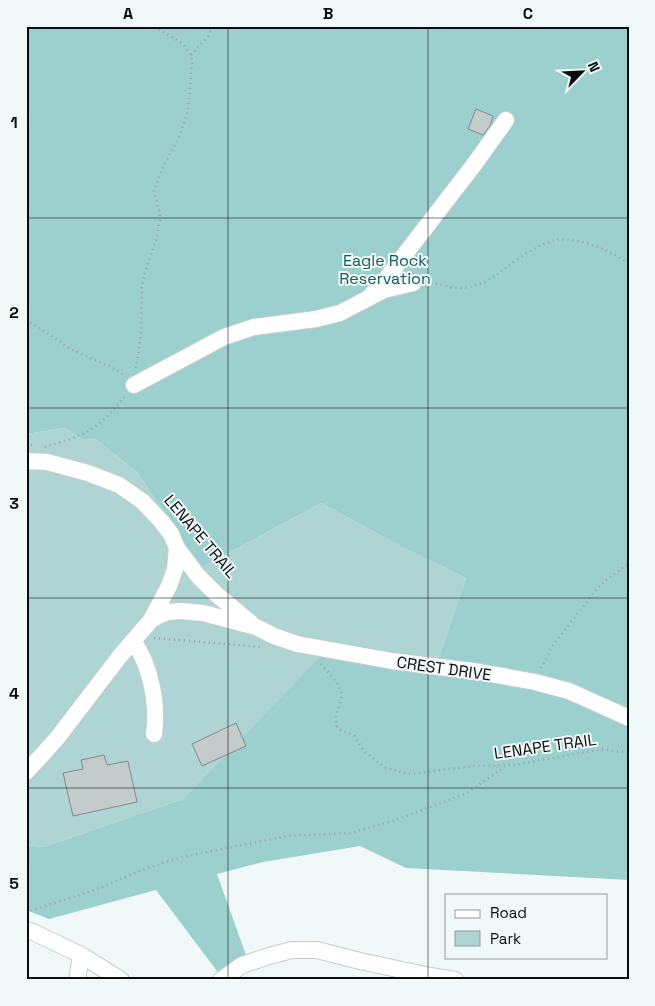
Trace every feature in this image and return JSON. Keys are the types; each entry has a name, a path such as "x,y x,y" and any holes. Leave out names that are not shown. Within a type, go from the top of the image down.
{"street":[{"path":"367,300 385,280 506,120"},
{"path":"134,385 224,337 254,327 316,319 340,313 384,290 413,283"},
{"name":"CREST DRIVE","path":"26,461 48,462 88,473 119,485 142,501 171,534 177,548 198,576 216,594 256,627"},
{"name":"CREST DRIVE","path":"26,772 58,737 89,695 151,620 169,586 175,569 177,548"},
{"name":"CREST DRIVE","path":"151,620 168,612 202,613 256,627 274,636 306,646 535,682 569,691 629,718"},
{"path":"133,641 140,652 154,700 156,720 154,734"},
{"path":"26,930 81,955 121,980"},
{"path":"221,980 242,965 292,950 317,950 369,963 455,980"},
{"path":"77,980 81,955"}],"path":[{"path":"26,29 30,26"},
{"path":"54,450 45,447 78,436 96,426 134,385 141,335 142,286 160,220 154,191 179,137 187,114 192,64 190,55 182,42 153,26"},
{"path":"190,55 208,36 213,26"},
{"path":"413,283 434,283 464,288 485,282 525,255 557,239 573,240 596,246 629,262"},
{"path":"26,320 69,348 126,376 134,385"},
{"path":"535,682 553,645 579,610 600,585 629,563"},
{"name":"LENAPE TRAIL","path":"306,646 342,691 336,715 336,726 354,736 364,751 386,768 409,774 547,760 602,749 629,753"},
{"path":"26,912 95,890 142,870 182,857 287,836 350,833 393,821 467,793 507,765"}],"green space":[{"name":"Eagle Rock Reservation","path":"26,26 629,26 629,880 406,868 360,846 263,862 217,874 247,958 220,975 156,890 49,919 26,910 26,845 44,847 183,799 323,654 436,666 466,578 402,547 321,503 201,568 137,472 95,439 84,440 65,428 26,434"},
{"path":"65,428 84,440 95,439 137,472 201,568 321,503 402,547 466,578 436,666 323,655 183,799 44,847 26,845 26,434"}],"building":[{"path":"476,109 493,116 490,126 483,135 468,129"},
{"path":"236,723 246,746 202,766 192,744"},
{"path":"104,755 107,765 128,761 137,802 73,816 63,773 83,769 81,760"}]}
